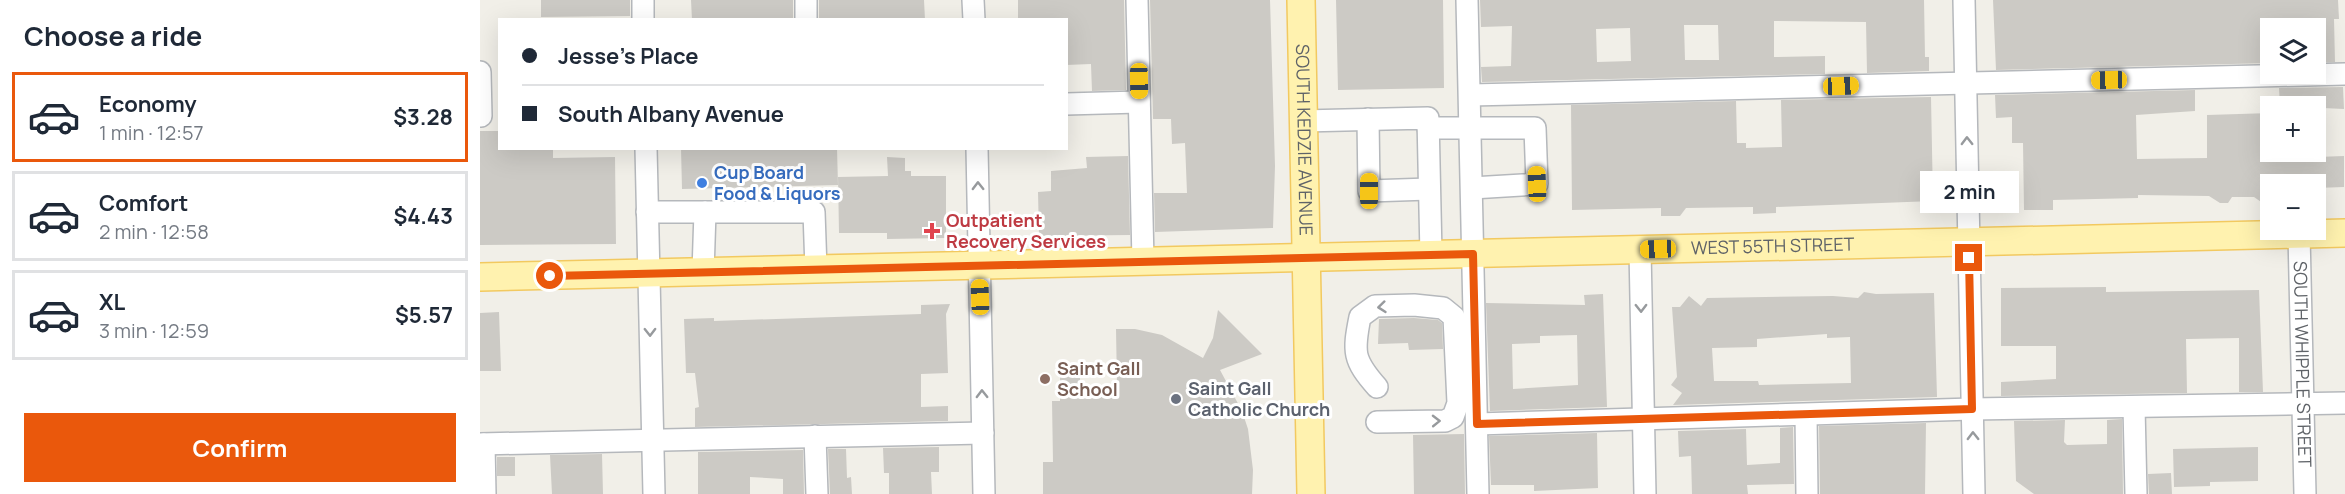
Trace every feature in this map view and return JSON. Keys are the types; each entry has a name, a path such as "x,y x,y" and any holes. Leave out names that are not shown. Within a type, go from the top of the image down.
{"main road":[{"name":"SOUTH KEDZIE AVENUE","path":"1301,0 1311,494"},
{"name":"WEST 55TH STREET","path":"2326,233 2345,233"},
{"name":"WEST 55TH STREET","path":"480,277 2260,235"}],"street":[{"path":"643,0 643,18"},
{"path":"806,0 807,18"},
{"path":"973,0 974,18"},
{"path":"1137,0 1143,261"},
{"path":"1467,0 1478,494"},
{"path":"1964,0 1974,494"},
{"path":"480,72 487,115"},
{"path":"1470,95 2345,74"},
{"path":"1068,104 1139,102"},
{"path":"1303,121 1428,118 1431,255"},
{"path":"1368,119 1369,191 1429,189"},
{"path":"1428,128 1535,128 1537,184 1472,188"},
{"path":"646,150 654,494"},
{"path":"977,150 984,494"},
{"path":"647,212 814,212 816,269"},
{"path":"703,272 705,212"},
{"name":"SOUTH WHIPPLE STREET","path":"2299,240 2305,494"},
{"path":"1640,250 1645,494"},
{"path":"1377,387 1360,368 1356,337 1360,317 1375,306 1414,305 1443,308 1454,317 1458,403 1453,417 1445,421 1377,422"},
{"path":"1477,424 1644,421 1972,409 2345,403"},
{"path":"2134,407 2136,494"},
{"path":"1806,415 1807,494"},
{"path":"485,494 482,444 983,433"},
{"path":"815,436 817,494"}],"building":[{"path":"541,0 630,0 630,16 541,17"},
{"path":"691,0 793,0 793,18 692,18"},
{"path":"819,0 924,0 925,18 819,18"},
{"path":"1018,0 1124,0 1126,90 1092,91 1091,64 1068,65 1068,18 1018,18"},
{"path":"1150,0 1270,0 1275,166 1273,228 1155,232 1154,193 1187,193 1185,143 1172,144 1171,119 1153,119"},
{"path":"1336,0 1443,0 1444,88 1338,90"},
{"path":"1480,0 1924,0 1925,57 1929,57 1929,71 1867,73 1866,22 1774,21 1774,57 1825,56 1825,74 1482,82 1481,67 1511,66 1512,26 1481,27","holes":["1684,25 1718,25 1719,60 1685,60","1630,28 1631,61 1597,62 1596,29"]},
{"path":"1993,0 2338,0 2339,19 2334,19 2335,62 2326,62 2326,18 2260,18 2260,63 1996,70"},
{"path":"2343,87 2344,109 2326,108 2326,96 2279,96 2279,88"},
{"path":"2195,90 2195,111 2136,115 2137,159 2207,158 2207,115 2260,113 2260,162 2326,162 2326,157 2344,156 2344,187 2326,188 2326,174 2260,174 2260,201 2254,197 2232,197 2228,203 2220,203 2209,196 2138,195 2138,198 2053,200 2053,210 2024,210 2023,143 2012,143 2012,117 1996,118 1995,95"},
{"path":"1931,97 1933,201 1776,207 1776,213 1753,214 1753,207 1686,208 1680,216 1661,216 1661,208 1572,210 1571,105 1736,101 1737,143 1746,143 1746,148 1782,147 1781,100"},
{"path":"480,131 498,131 498,150 553,150 553,158 615,157 616,244 480,245"},
{"path":"681,150 837,150 838,185 682,189"},
{"path":"1128,156 1130,235 1039,236 1038,192 1051,191 1051,171 1087,168 1086,157"},
{"path":"887,157 905,158 905,171 911,171 911,176 946,176 946,238 887,239 887,233 839,233 838,177 888,176"},
{"path":"2106,287 2106,292 2259,290 2263,392 2239,392 2239,338 2186,339 2187,393 2001,396 2001,382 2056,379 2056,346 2001,346 2001,288"},
{"path":"1864,292 1876,294 1934,293 1937,397 1673,405 1682,393 1671,385 1677,377 1672,307 1680,307 1689,296 1701,306 1707,298 1833,296 1858,298","holes":["1827,334 1827,338 1850,337 1851,383 1759,385 1758,381 1714,381 1712,348 1757,347 1757,339"]},
{"path":"1603,294 1607,407 1490,411 1486,303 1585,305 1584,295","holes":["1577,335 1578,385 1513,389 1512,344 1540,343 1540,336"]},
{"path":"950,304 946,314 948,373 921,374 921,407 948,406 948,421 695,427 695,408 699,407 695,373 686,373 684,319 714,318 714,321 921,314 921,305"},
{"name":"Saint Gall Catholic Church","path":"1218,310 1262,354 1220,370 1242,411 1248,429 1253,470 1252,494 1043,494 1043,462 1053,462 1052,401 1060,401 1060,376 1080,376 1080,388 1117,386 1116,329 1135,329 1162,335 1203,358 1213,338"},
{"path":"499,312 501,371 480,371 480,313"},
{"path":"1379,319 1438,320 1442,323 1443,349 1409,350 1408,343 1378,344"},
{"path":"2122,419 2123,494 2034,494 2016,481 2014,421 2065,420 2064,442 2067,445 2107,444 2107,420"},
{"path":"1926,423 1925,494 1820,494 1819,426"},
{"path":"1793,427 1794,484 1747,485 1748,494 1692,494 1691,456 1679,457 1678,431 1746,429 1747,465 1780,463 1780,428"},
{"path":"1597,433 1598,488 1534,491 1534,485 1491,485 1489,436"},
{"path":"1464,434 1465,494 1414,494 1413,435"},
{"path":"939,447 939,472 931,472 932,494 889,494 889,473 884,473 883,448"},
{"path":"2258,447 2258,481 2210,482 2210,486 2174,487 2173,449"},
{"path":"828,449 846,449 847,478 851,477 852,494 830,494"},
{"path":"803,450 804,494 783,494 783,479 750,477 750,494 698,494 698,452"},
{"path":"602,454 603,494 552,494 550,455"},
{"path":"497,457 515,457 515,476 497,476"},
{"path":"2171,473 2172,494 2149,494 2148,474"}],"place":[{"name":"Cup Board Food & Liquors","path":"702,183"},
{"name":"Outpatient Recovery Services","path":"932,231"},
{"name":"Saint Gall School","path":"1045,379"},
{"name":"Saint Gall Catholic Church","path":"1176,399"}],"route":[{"path":"550,276 1473,254 1477,424 1644,421 1972,409 1969,258"}]}
